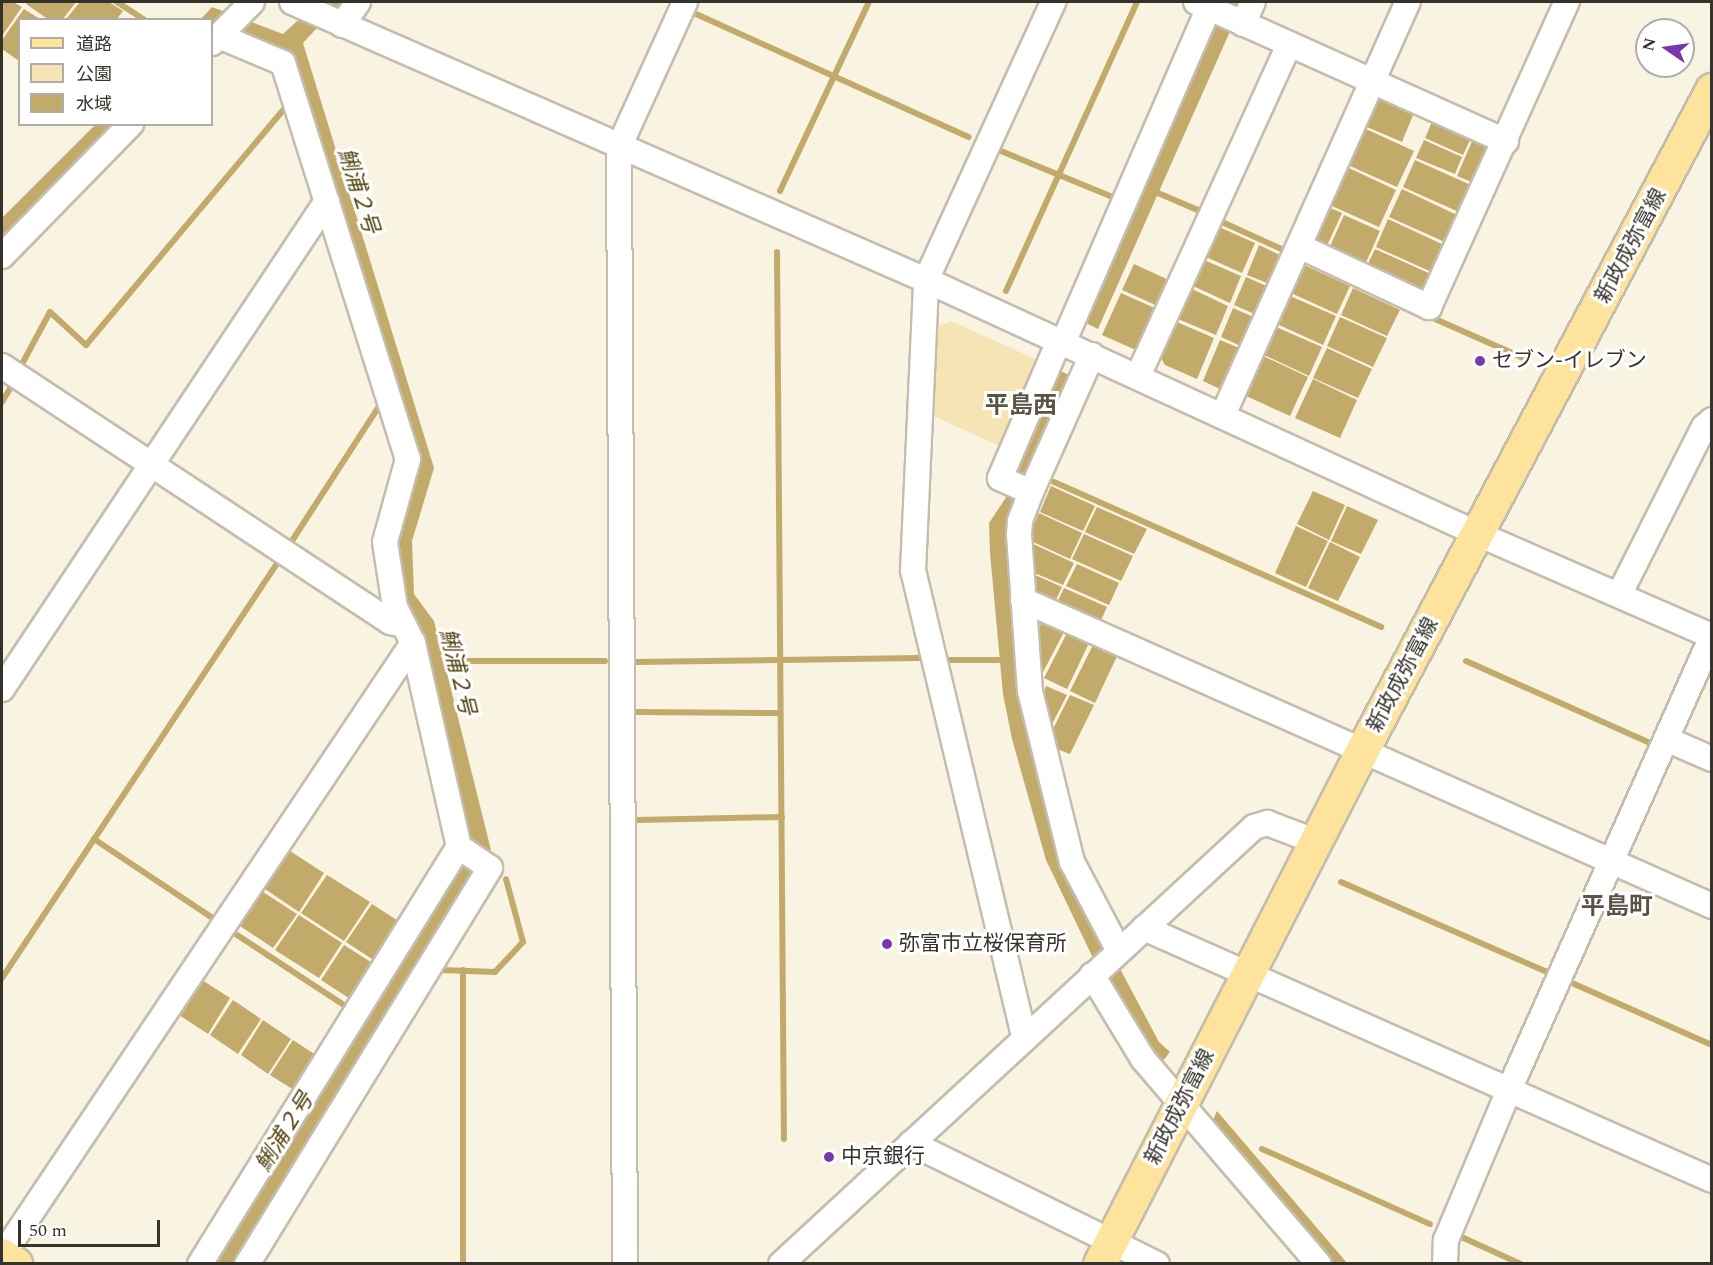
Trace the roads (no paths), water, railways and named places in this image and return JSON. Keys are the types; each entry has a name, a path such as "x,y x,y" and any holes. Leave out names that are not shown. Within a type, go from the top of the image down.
{"main road":[{"name":"新政成弥富線","path":"1106,1252 1362,752 1709,104"},
{"path":"2,1256 16,1263"}],"street":[{"path":"338,23 358,2"},
{"path":"625,1263 619,147 685,2"},
{"path":"1024,1036 913,571 926,280 1053,2"},
{"path":"1021,487 1000,478 1061,342 1219,11 1253,2"},
{"path":"1223,415 1408,2"},
{"path":"1299,246 1430,307 1567,2"},
{"path":"297,4 926,280 1478,534 1712,636 1509,1090 1446,1240 1445,1263"},
{"path":"247,1263 490,868 459,847 408,634 395,606 385,542 408,459 283,63 219,36 250,5"},
{"path":"1219,11 1506,141"},
{"path":"1138,376 1289,44"},
{"path":"2,256 129,126"},
{"path":"2,688 327,201"},
{"path":"1092,355 1021,487 1019,534 1030,691 1072,862 1119,951"},
{"path":"2,366 408,634"},
{"path":"1620,595 1704,427 1712,420"},
{"path":"1023,600 1712,906"},
{"path":"2,1256 408,634"},
{"path":"1666,739 1712,759"},
{"path":"781,1263 1024,1036 1254,827 1267,823 1317,842"},
{"path":"200,1263 459,847"},
{"path":"1144,928 1712,1180"},
{"path":"1092,975 1143,1059 1319,1263"},
{"path":"911,1143 1106,1252 1156,1263"}],"water":[{"path":"2,2 13,2 22,7 2,36"},
{"path":"28,2 76,2 64,18 46,18 26,4"},
{"path":"80,2 109,2 123,11 118,18 67,18"},
{"path":"318,2 341,2 303,43 434,468 412,541 414,594 434,621 491,850 489,858 235,1264 215,1263 470,844 401,600 397,540 416,468 289,55 213,31 213,18 202,18 212,7 283,34"},
{"path":"1226,2 1243,2 1098,329 1084,322"},
{"path":"24,9 38,18 18,18 18,60 2,49 2,40"},
{"path":"1379,100 1414,113 1402,142 1367,127"},
{"path":"1432,122 1471,138 1463,155 1425,138"},
{"path":"94,126 118,126 2,242 2,218"},
{"path":"1366,129 1414,151 1397,187 1350,166"},
{"path":"1473,139 1486,145 1489,149 1474,183 1457,176"},
{"path":"1424,140 1462,157 1455,174 1416,158"},
{"path":"1415,160 1473,186 1461,213 1403,187"},
{"path":"1349,168 1396,190 1379,227 1332,206"},
{"path":"1402,189 1459,216 1447,243 1389,217"},
{"path":"1330,208 1342,213 1325,250 1318,247 1316,240"},
{"path":"1344,215 1380,231 1364,267 1328,251"},
{"path":"1388,219 1446,246 1434,273 1376,247"},
{"path":"1219,227 1255,243 1242,273 1206,257"},
{"path":"1259,245 1284,257 1272,285 1247,275"},
{"path":"1375,249 1433,275 1428,288 1421,291 1366,268"},
{"path":"1204,260 1241,276 1230,303 1193,286"},
{"path":"1134,264 1171,281 1160,307 1122,290"},
{"path":"1304,265 1350,286 1337,314 1291,293"},
{"path":"1246,277 1271,288 1259,316 1234,305"},
{"path":"1353,288 1400,310 1387,336 1341,315"},
{"path":"1192,289 1228,306 1216,335 1178,319"},
{"path":"1121,293 1159,310 1138,351 1102,335"},
{"path":"1290,296 1336,316 1323,345 1277,324"},
{"path":"1233,308 1258,319 1245,348 1221,337"},
{"path":"1340,317 1387,338 1373,367 1327,346"},
{"path":"1177,322 1214,338 1197,379 1165,365 1161,358"},
{"path":"1276,327 1322,347 1309,376 1264,355"},
{"path":"1220,340 1244,350 1222,390 1203,381"},
{"path":"1327,348 1372,369 1358,398 1313,378"},
{"path":"1263,356 1308,377 1290,416 1246,396"},
{"path":"1060,371 1074,377 1011,521 1021,692 1107,948 1093,958 1046,860 1012,739 1003,694 990,553 989,523 1009,493"},
{"path":"1313,379 1357,400 1340,438 1295,418"},
{"path":"1051,486 1095,506 1083,531 1040,512"},
{"path":"1313,491 1345,505 1329,540 1297,524"},
{"path":"1347,506 1378,520 1361,554 1331,541"},
{"path":"1097,507 1147,529 1134,554 1085,532"},
{"path":"1039,513 1082,533 1070,559 1031,541 1030,534"},
{"path":"1296,526 1328,541 1306,587 1275,573"},
{"path":"1084,534 1133,556 1121,581 1072,559"},
{"path":"1330,542 1360,557 1338,601 1308,588"},
{"path":"1031,543 1074,563 1063,585 1032,572"},
{"path":"1077,564 1119,583 1109,605 1066,586"},
{"path":"1033,574 1062,587 1052,608 1034,600"},
{"path":"1064,588 1107,607 1097,629 1054,609"},
{"path":"1043,619 1065,630 1042,674 1039,672 1037,633"},
{"path":"1068,631 1090,641 1067,689 1044,678"},
{"path":"1094,643 1118,654 1095,703 1070,691"},
{"path":"1046,686 1067,695 1052,724 1048,723 1042,697"},
{"path":"1070,695 1094,705 1070,754 1057,749 1051,733"},
{"path":"287,849 324,873 299,912 262,887"},
{"path":"327,875 370,902 344,941 301,913"},
{"path":"260,890 297,914 273,948 237,924"},
{"path":"372,904 403,924 378,963 346,942"},
{"path":"299,915 342,943 319,978 275,950"},
{"path":"344,945 377,966 355,1002 321,980"},
{"path":"1118,965 1159,1042 1170,1052 1159,1066 1104,980"},
{"path":"199,978 230,998 208,1034 176,1013"},
{"path":"233,1000 261,1019 238,1054 210,1035"},
{"path":"263,1020 291,1039 268,1074 241,1055"},
{"path":"293,1040 319,1057 297,1092 270,1075"},
{"path":"1217,1111 1347,1263 1328,1263 1211,1124"}],"waterway":[{"path":"117,2 142,18"},
{"path":"780,191 869,2"},
{"path":"1006,291 1137,2"},
{"path":"696,14 969,137"},
{"path":"21,366 50,312 86,345 288,104"},
{"path":"1001,151 1110,196"},
{"path":"1151,190 1200,211"},
{"path":"1222,222 1286,251"},
{"path":"777,252 784,1139"},
{"path":"1426,315 1528,360"},
{"path":"2,402 13,384"},
{"path":"288,547 380,405"},
{"path":"1054,482 1381,627"},
{"path":"2,978 280,559"},
{"path":"636,662 919,658"},
{"path":"949,660 1000,660"},
{"name":"鯏浦２号","path":"452,661 605,661"},
{"path":"1466,661 1655,745"},
{"path":"636,712 780,713"},
{"path":"637,820 782,817"},
{"path":"94,839 217,921"},
{"path":"441,970 495,972 523,942 506,879"},
{"path":"1341,882 1547,972"},
{"path":"234,933 347,1007"},
{"path":"463,970 463,1264"},
{"path":"1572,983 1712,1045"},
{"path":"1262,1149 1430,1224"},
{"path":"1457,1235 1521,1264"}],"place":[{"name":"セブン-イレブン","path":"1480,361"},
{"name":"弥富市立桜保育所","path":"887,944"},
{"name":"中京銀行","path":"829,1157"}],"district":[{"name":"平島西","path":"1021,407"},
{"name":"平島町","path":"1617,908"}]}
